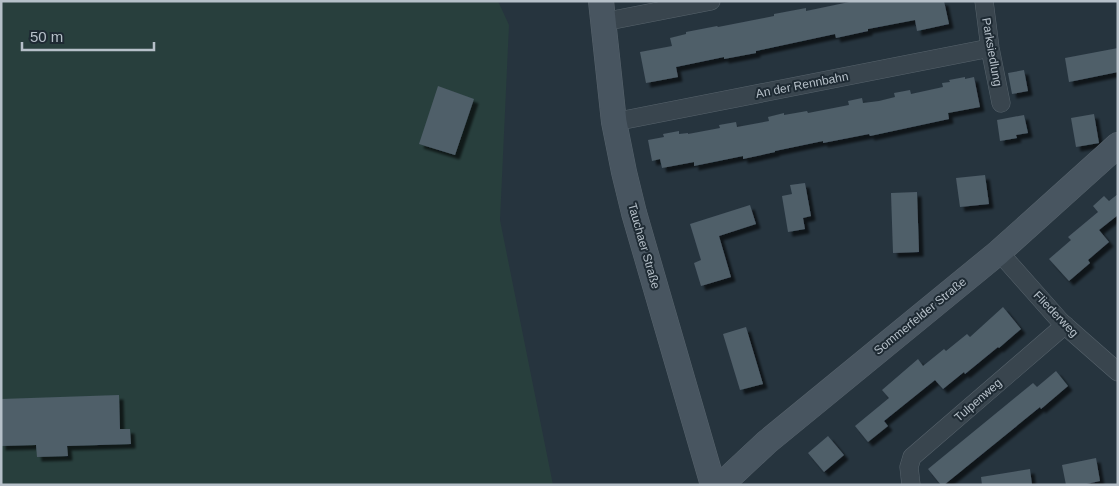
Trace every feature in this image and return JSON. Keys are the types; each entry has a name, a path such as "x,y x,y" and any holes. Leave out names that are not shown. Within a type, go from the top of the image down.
{"street":[{"path":"602,12 711,1"},
{"name":"Parksiedlung","path":"984,1 990,48 1001,103"},
{"name":"Tauchaer Straße","path":"602,12 614,122 624,172 634,213 713,485"},
{"name":"An der Rennbahn","path":"614,122 990,48"},
{"name":"Sommerfelder Straße","path":"721,485 767,442 999,252 1118,146"},
{"name":"Fliederweg","path":"999,252 1065,325 1118,372"},
{"name":"Tulpenweg","path":"911,485 909,466 912,457 1065,325"}],"green space":[{"path":"1,1 498,1 509,25 500,220 553,485 1,485"}],"building":[{"path":"854,1 944,1 949,24 917,31 915,20 868,29 868,31 836,38 835,34 756,51 756,53 724,59 724,57 676,67 678,77 646,83 640,52 672,46 670,38 686,34 686,32 774,16 774,14 806,8 806,11"},
{"path":"1118,48 1118,72 1069,82 1065,58"},
{"path":"1024,70 1028,91 1012,94 1008,73"},
{"path":"965,77 965,79 974,77 980,107 948,113 949,119 870,136 869,134 823,143 823,141 743,159 743,156 694,166 694,162 662,168 660,159 652,161 648,140 664,137 663,134 679,131 679,134 688,134 720,128 719,125 736,122 737,127 769,121 768,117 784,113 784,115 807,111 808,113 849,105 848,101 862,98 863,103 879,101 895,97 894,93 910,90 911,94 943,87 942,83"},
{"path":"438,86 474,99 455,155 419,144"},
{"path":"1094,114 1099,143 1076,147 1071,118"},
{"path":"1024,115 1028,133 1016,135 1017,138 1000,141 997,120"},
{"path":"985,175 989,204 960,207 956,178"},
{"path":"805,183 811,216 803,218 805,229 788,232 782,196 792,194 790,185"},
{"path":"917,192 919,252 893,253 891,193"},
{"path":"1118,194 1118,215 1099,230 1109,242 1088,260 1090,263 1069,281 1049,259 1071,240 1068,237 1098,212 1093,206 1104,196 1109,201"},
{"path":"750,205 756,224 719,236 731,277 701,286 694,263 701,260 690,224"},
{"path":"1003,307 1021,329 999,348 943,389 935,380 884,421 888,426 868,442 855,426 889,398 882,390 918,359 923,366 967,334 970,337"},
{"path":"746,327 763,384 740,390 723,334"},
{"path":"1056,371 1068,386 944,485 941,485 928,469 1033,383 1037,387"},
{"path":"119,395 120,429 130,429 131,444 67,446 68,456 37,457 36,445 1,446 1,399"},
{"path":"828,436 844,455 824,472 808,453"},
{"path":"1096,458 1100,481 1082,485 1066,485 1062,465"},
{"path":"1030,469 1032,485 982,485 981,477"}]}
